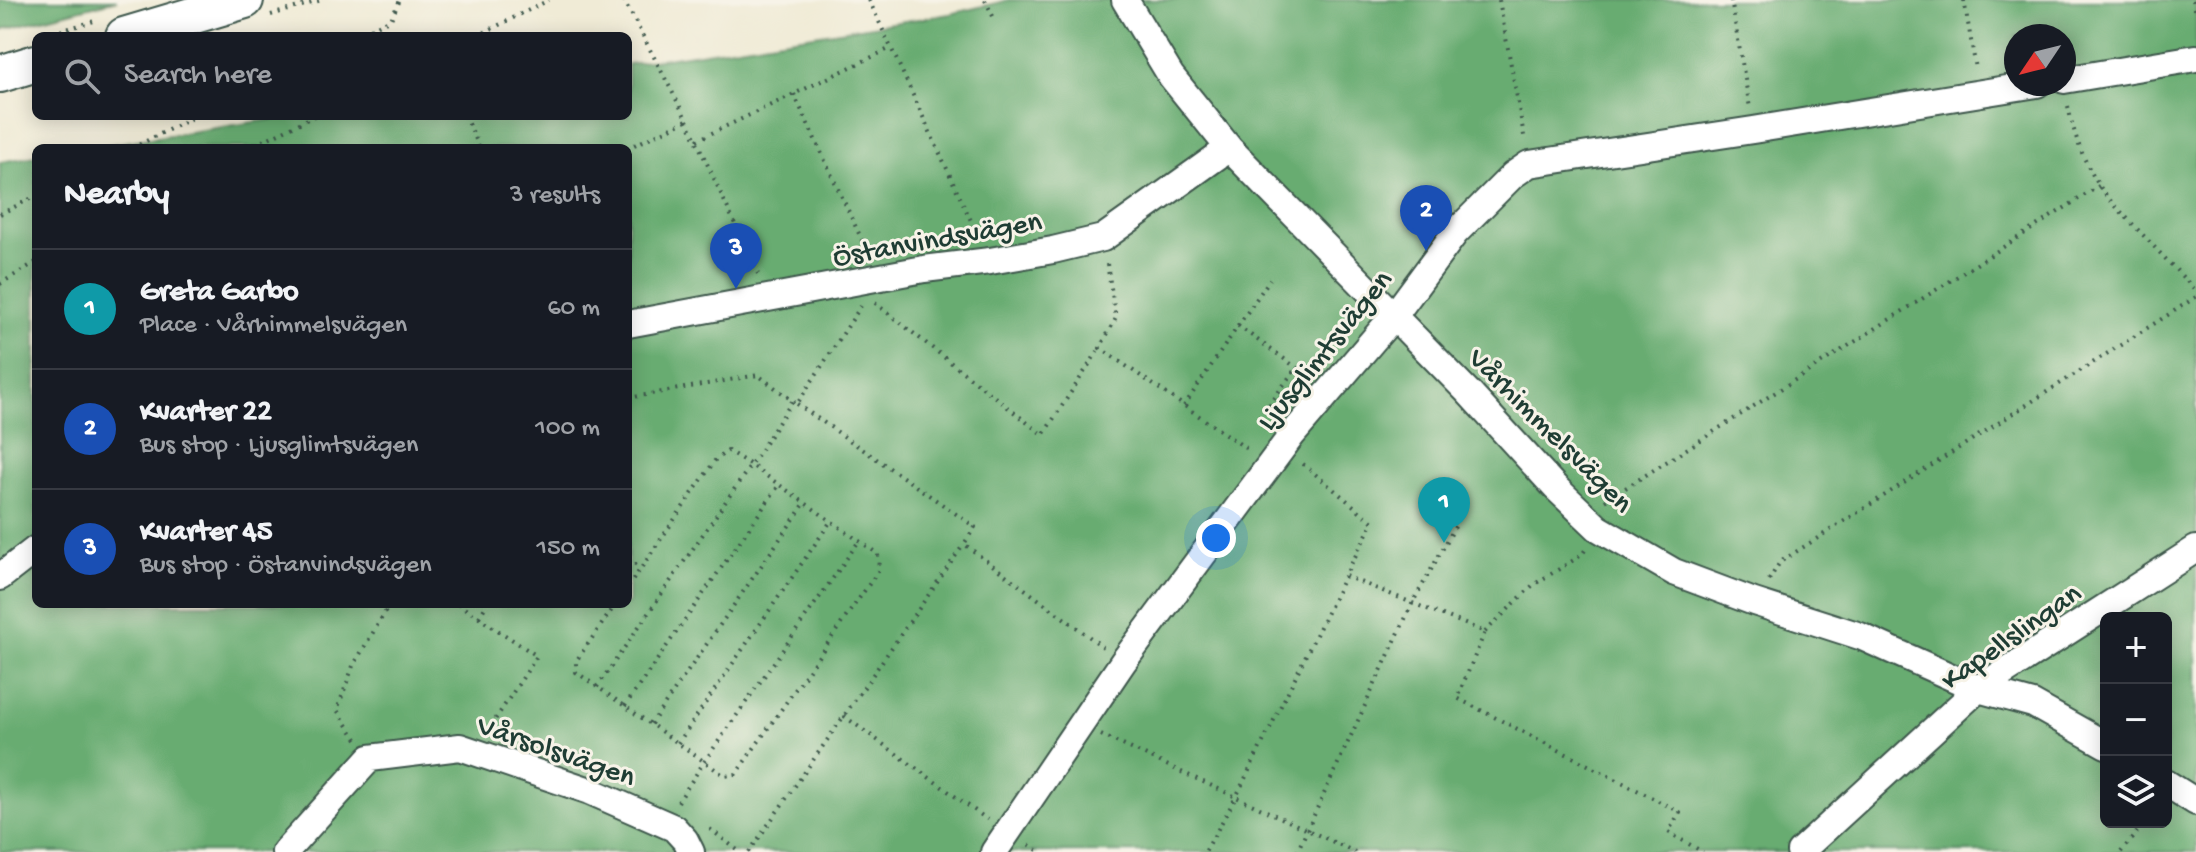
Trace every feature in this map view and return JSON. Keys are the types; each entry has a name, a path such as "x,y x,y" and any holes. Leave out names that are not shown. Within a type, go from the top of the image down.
{"street":[{"path":"137,32 245,0"},
{"name":"Vårhimmelsvägen","path":"1125,0 1171,76 1229,148 1591,521 1674,572 1860,636 1978,689 2033,704 2100,742"},
{"path":"2076,87 2196,58"},
{"path":"0,74 32,64"},
{"path":"1529,164 2004,89"},
{"name":"Östanvindsvägen","path":"632,323 924,269 1053,250 1103,238 1229,148"},
{"name":"Ljusglimtsvägen","path":"1000,843 1123,662 1280,451 1393,317 1455,233 1513,175 1529,164"},
{"name":"Kapellslingan","path":"1800,852 1978,689 2196,549"},
{"path":"0,577 32,552"},
{"name":"Vårsolsvägen","path":"370,758 460,747 590,791 674,828"},
{"path":"285,852 370,758"},
{"path":"2172,787 2196,802"},
{"path":"674,828 691,852"}],"path":[{"path":"364,32 391,19 400,0"},
{"path":"485,32 549,0"},
{"path":"624,0 697,140 768,298"},
{"path":"869,0 990,261"},
{"path":"985,0 995,20"},
{"path":"1499,0 1529,164"},
{"path":"1731,0 1753,130"},
{"path":"1964,0 1980,93"},
{"path":"2193,0 2196,14"},
{"path":"697,140 891,48"},
{"path":"794,94 879,278"},
{"path":"1754,602 1780,562 2196,294 2099,186 2082,155 2068,96"},
{"path":"140,144 188,120"},
{"path":"260,144 306,120"},
{"path":"467,120 478,144"},
{"path":"632,146 687,120"},
{"path":"1703,852 1668,832 1680,812 1457,698 1485,632 1533,585 1582,555 1591,521 2099,186"},
{"path":"0,214 32,198"},
{"path":"597,687 867,296 1043,435 1116,318 1103,238"},
{"path":"0,284 32,264"},
{"path":"1184,406 1270,279"},
{"path":"1238,326 1329,391"},
{"path":"1100,348 1184,406 1280,451 1373,522 1236,797 1205,852"},
{"path":"1280,451 1258,420 1296,368"},
{"path":"632,397 758,375 975,527 749,852"},
{"path":"613,608 576,661 576,672 725,776 736,774 879,570 878,554 728,451 716,459 632,581"},
{"path":"625,706 779,485"},
{"path":"651,724 805,503"},
{"path":"678,743 831,521"},
{"path":"1297,852 1413,602 1456,525"},
{"path":"674,828 688,814 677,805 704,762 859,541"},
{"path":"964,544 1123,662"},
{"path":"632,562 641,568"},
{"path":"1345,576 1485,632"},
{"path":"370,758 337,710 353,666 388,608"},
{"path":"464,608 537,656 474,751"},
{"path":"479,617 485,608"},
{"path":"844,716 1000,843"},
{"path":"1080,725 1355,852"},
{"path":"2121,852 2140,828"},
{"path":"709,829 740,852"}],"green space":[{"path":"0,0 117,0 0,30"},
{"path":"1009,0 2196,0 2196,852 0,852 0,162 32,157 32,608 632,608 632,144 113,144 267,120 632,120 632,63 950,14"}],"place":[{"name":"Kvarter 22","path":"1426,251"},
{"name":"Kvarter 45","path":"736,289"},
{"name":"Greta Garbo","path":"1444,543"}]}
